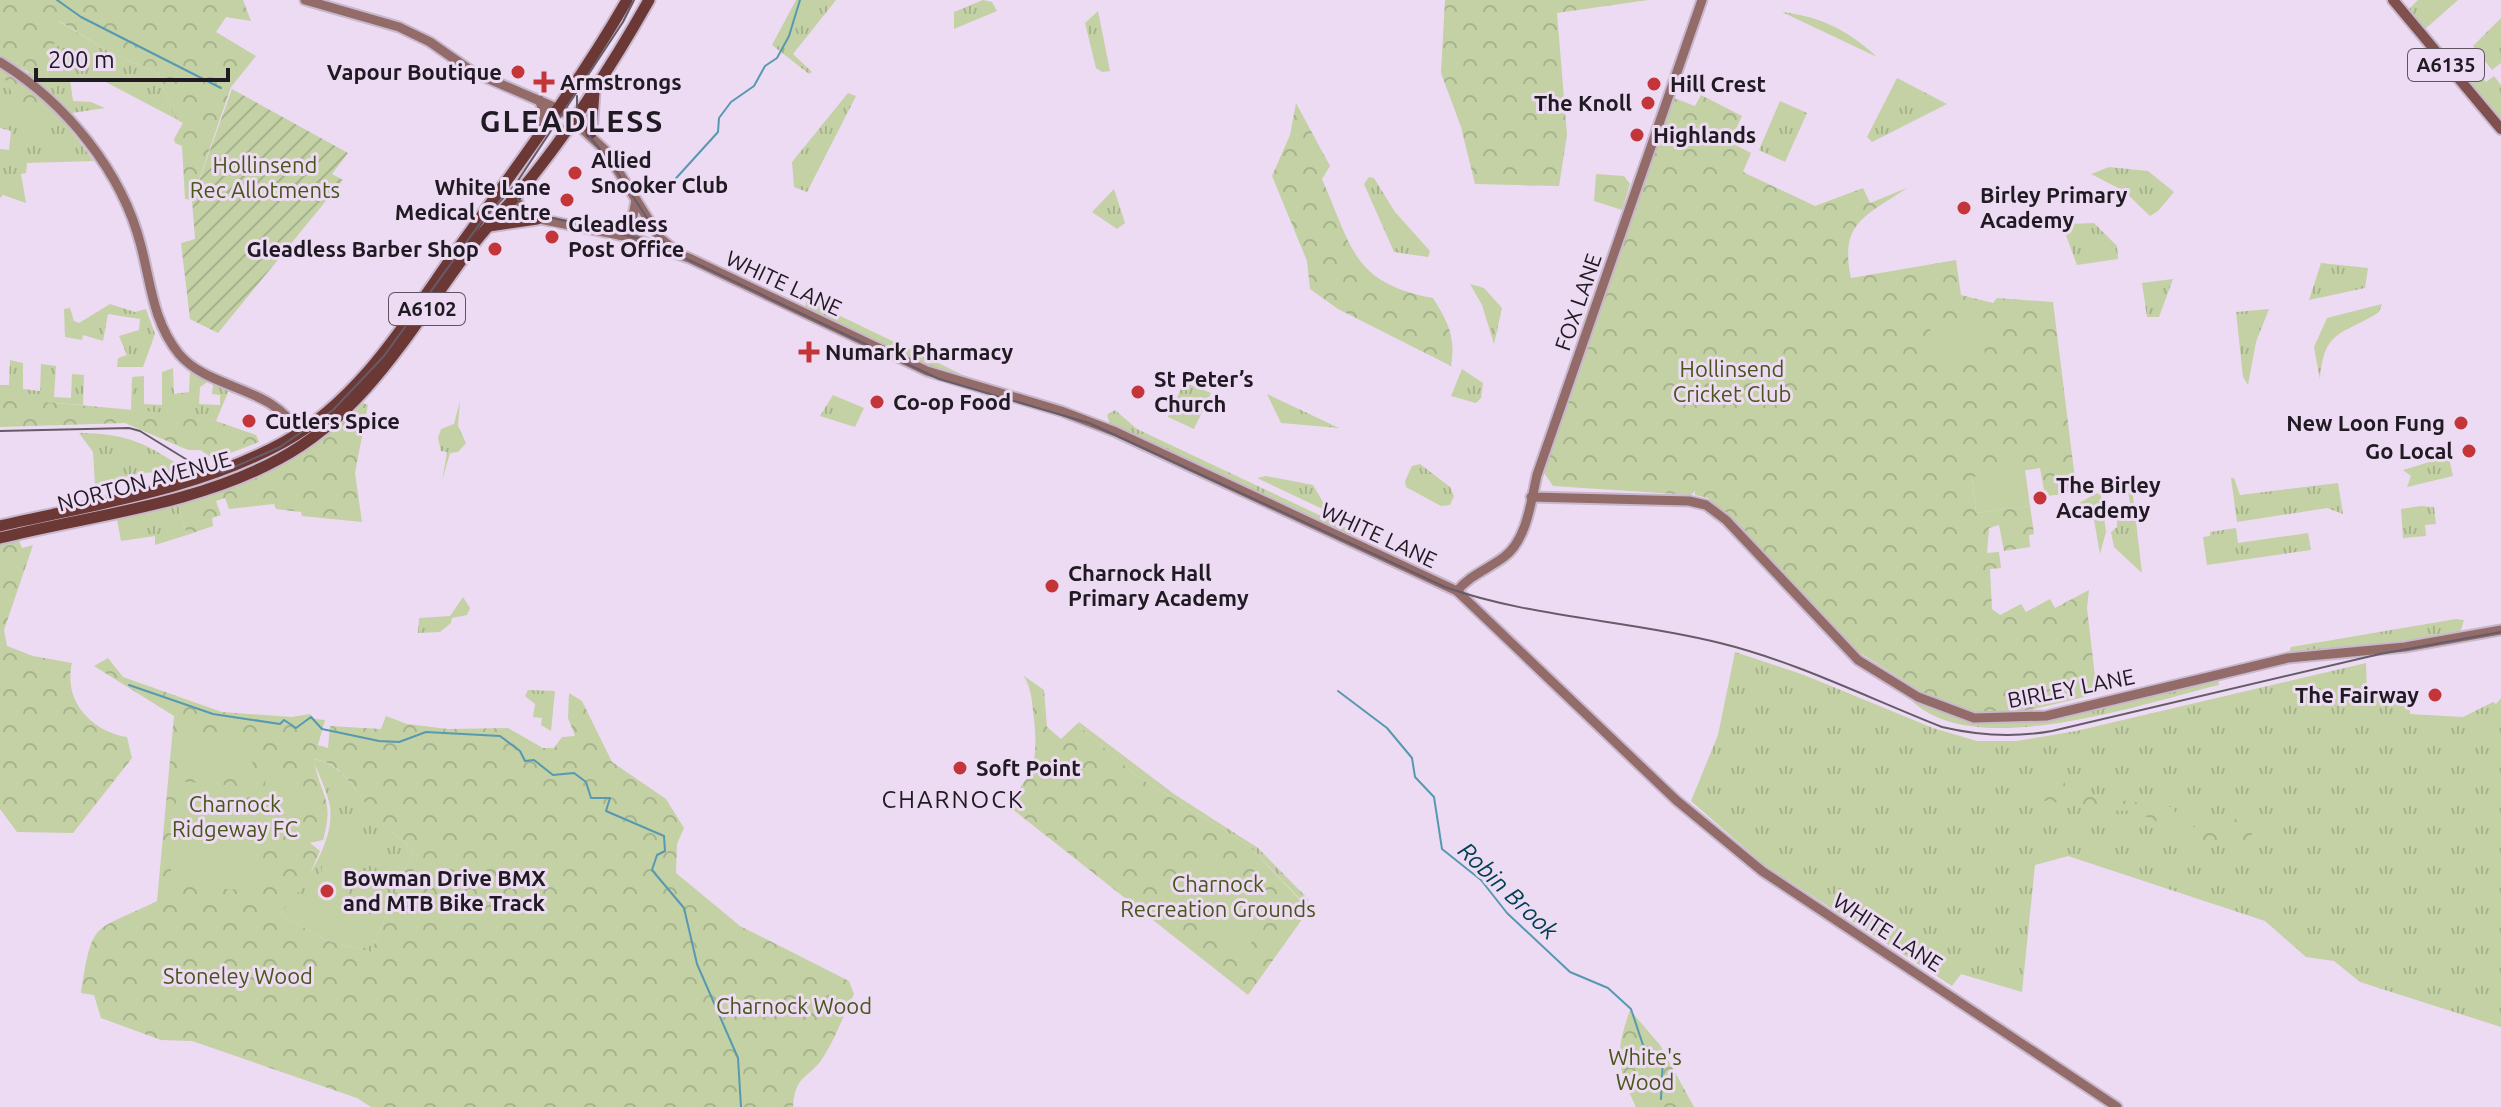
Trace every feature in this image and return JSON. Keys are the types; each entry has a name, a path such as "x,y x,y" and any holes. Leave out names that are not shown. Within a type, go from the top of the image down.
{"highway":[{"name":"A6102","path":"512,172 627,0"},
{"name":"A6102","path":"514,198 597,83 649,0"},
{"path":"591,133 590,112 597,83"},
{"path":"544,127 572,118"},
{"path":"512,172 514,198"},
{"name":"NORTON AVENUE","path":"0,538 219,486 277,461 313,431 382,355 512,172"},
{"name":"NORTON AVENUE","path":"0,526 205,476 257,456 296,428 313,431 346,413 373,383 489,226 514,198"},
{"path":"489,226 537,219"}],"main road":[{"path":"305,0 399,27 430,42 473,72 556,107 591,133 614,163 660,238 689,258"},
{"name":"FOX LANE","path":"1457,591 1469,579 1510,552 1524,525 1702,0"},
{"name":"A6135","path":"2393,0 2501,129"},
{"path":"0,62 34,85 57,106 117,186 141,245 157,314 181,356 202,371 267,401 296,428"},
{"path":"539,99 544,113 544,127"},
{"path":"514,198 521,210 537,219"},
{"path":"619,235 633,216 636,200"},
{"name":"WHITE LANE","path":"537,219 619,235 689,258 927,371 1048,407 1116,432 1457,591 1676,800 1762,871 2117,1107"},
{"name":"BIRLEY LANE","path":"1531,497 1689,501 1706,505 1726,520 1858,660 1936,705 1982,720 2060,713 2296,656 2405,647 2501,630"}],"green space":[{"path":"0,0 243,0 251,21 226,17 216,32 256,56 231,87 192,200 185,199 182,146 174,139 183,123 176,119 157,73 115,55 59,21 46,81 0,57"},
{"path":"796,0 836,0 793,54 812,72 809,74 772,45"},
{"path":"983,0 992,2 997,11 954,29 954,12"},
{"path":"1445,0 1648,0 1557,13 1567,135 1559,186 1475,184 1461,127 1441,73"},
{"path":"2418,0 2458,0 2424,30 2409,9"},
{"path":"1098,11 1110,71 1102,72 1096,68 1085,23"},
{"path":"1782,12 1810,17 1833,26 1877,57"},
{"path":"2501,18 2501,63 2492,70 2473,46"},
{"path":"58,21 115,55 157,73 176,119 102,80 70,80 73,101 91,102 105,108 59,115 94,161 27,163 26,173 21,174 26,203 3,195 0,198 0,149 9,150 11,131 0,128 0,67 28,83 3,74 48,105 28,72 46,81"},
{"path":"2472,65 2486,82 2494,76 2501,85 2501,121 2463,74"},
{"path":"2,73 28,83 48,105 38,129 29,129"},
{"path":"1897,78 1947,104 1872,142 1867,137"},
{"name":"Hollinsend Rec Allotments","path":"232,89 348,153 332,174 343,180 218,333 190,319 181,243 195,239 192,200"},
{"path":"848,93 856,96 807,192 794,187 792,162"},
{"name":"Hollinsend Cricket Club","path":"1701,95 1742,116 1730,142 1751,153 1743,172 1815,206 1863,188 1870,203 1907,188 1859,222 1849,244 1851,278 1956,260 1961,295 1993,303 1997,298 2053,302 2075,479 2066,494 2045,496 2040,468 1972,478 1976,513 2030,506 2034,534 2029,535 2030,547 2004,551 1999,525 1989,528 1987,553 1999,552 2001,568 1990,569 1992,609 2000,615 2021,604 2026,612 2050,599 2055,608 2089,590 2087,608 2097,694 2022,712 1966,712 1925,694 1843,642 1708,498 1695,495 1695,491 1691,495 1553,486 1542,470 1674,98 1695,106"},
{"path":"1780,101 1807,113 1785,162 1759,150"},
{"path":"1296,103 1330,166 1322,179 1349,243 1370,272 1386,283 1433,298 1450,330 1451,366 1338,309 1310,289 1307,261 1272,176 1290,135"},
{"path":"2109,167 2148,171 2174,192 2150,216 2124,191 2091,174"},
{"path":"1596,174 1624,176 1630,184 1622,210 1594,201"},
{"path":"1369,177 1374,178 1395,212 1430,251 1428,257 1394,252 1364,184"},
{"path":"1114,189 1125,223 1117,229 1092,212"},
{"path":"2060,219 2068,224 2094,223 2117,246 2118,259 2077,265"},
{"path":"2321,263 2368,268 2365,288 2309,300"},
{"path":"2173,279 2159,317 2147,317 2142,283"},
{"path":"1470,284 1484,288 1502,308 1494,344 1482,305"},
{"path":"807,300 961,374 958,376 908,358 805,307"},
{"path":"110,304 135,312 146,309 155,334 143,367 117,367 118,358 127,355 119,336 139,330 140,319 108,314 103,341 83,335 82,340 65,337 64,309 70,308 74,321 79,323"},
{"path":"2382,304 2379,312 2345,330 2331,342 2322,363 2320,380 2314,347 2327,318"},
{"path":"2269,309 2256,342 2248,385 2243,377 2236,312"},
{"path":"1982,323 1985,357 1934,363 1930,328"},
{"path":"10,360 23,363 23,389 40,391 41,364 56,366 54,397 71,398 72,374 84,375 83,405 0,399 0,385 9,385"},
{"path":"173,368 174,394 189,392 190,371 209,381 200,387 199,404 220,405 220,395 212,394 213,384 229,390 216,421 131,410 132,377 144,376 144,404 162,405 162,372"},
{"path":"1462,369 1483,383 1481,398 1476,403 1451,396"},
{"path":"1184,382 1211,393 1194,429 1168,417"},
{"path":"1267,394 1339,428 1281,423"},
{"path":"833,395 864,408 855,427 820,416"},
{"path":"0,398 156,412 216,421 256,435 259,442 214,459 200,450 188,450 125,423 0,427"},
{"path":"460,401 458,426 466,443 458,452 450,453 442,481 447,452 441,451 438,438 441,429 454,424"},
{"path":"363,403 368,405 355,473 362,522 302,516 301,512 276,509 274,504 229,509 225,498 216,501 221,515 212,518 213,526 187,535 178,505 228,488 301,452"},
{"path":"1115,410 1137,429 1355,532 1353,539 1110,425 1107,415"},
{"path":"79,433 111,435 136,442 188,471 141,473 95,485 93,452"},
{"path":"2448,454 2453,476 2407,487 2411,476 2403,470"},
{"path":"1420,464 1450,487 1454,496 1450,505 1441,506 1406,487 1405,481 1412,466"},
{"path":"2025,470 2030,506 1976,513 1972,477"},
{"path":"1266,476 1313,485 1329,512 1257,478"},
{"path":"2231,478 2234,478 2240,495 2338,483 2343,514 2327,508 2237,522"},
{"path":"2117,487 2132,487 2142,573 2114,547 2111,532 2117,527 2117,520 2132,518 2128,490"},
{"path":"2097,493 2101,495 2106,532 2100,554 2093,514 2061,513"},
{"path":"178,505 187,535 155,545 155,536 121,541 117,520"},
{"path":"2434,507 2436,524 2425,525 2426,536 2403,538 2401,509"},
{"path":"2236,528 2238,543 2308,533 2311,550 2207,565 2203,537 2210,536 2210,532"},
{"path":"18,538 22,548 33,545 4,630 7,646 33,656 72,663 70,677 76,702 91,721 114,734 127,737 132,758 73,833 17,832 0,809 0,543"},
{"path":"463,597 470,608 467,615 452,618 451,623 440,632 418,633 419,618 450,616"},
{"path":"2464,620 2461,630 2442,636 2288,655 2291,647"},
{"path":"1735,652 1804,675 1933,728 1977,741 2017,741 2076,731 2366,663 2367,693 2409,697 2410,714 2463,717 2493,702 2496,704 2501,698 2501,1027 2360,982 2334,961 2306,957 2265,921 2068,856 2035,865 2022,992 1961,974 1952,986 1764,865 1691,801 1718,735"},
{"path":"108,658 123,677 222,712 292,717 310,714 315,719 325,720 318,745 328,748 330,726 381,729 386,716 407,724 448,729 508,728 543,748 554,748 562,737 575,736 568,718 569,693 582,701 612,762 666,799 684,828 677,844 676,873 740,926 849,981 854,994 832,1041 819,1063 800,1082 793,1107 371,1107 357,1098 192,1041 161,1040 101,1018 94,995 81,993 89,951 93,939 108,924 157,901 174,716 94,666","holes":["314,759 326,762 352,784 381,822 413,851 371,952 325,940 280,914 306,883 320,851 310,843 323,840 328,815"]},
{"name":"Charnock Recreation Grounds","path":"1024,676 1044,690 1047,727 1061,739 1079,722 1081,728 1137,776 1249,846 1301,901 1313,904 1248,995 1006,804 1029,774 1035,756 1032,702"},
{"path":"2218,679 2219,685 2105,714 2061,723 2017,727 1976,727 1940,719 1912,701 1969,721 2036,720"},
{"path":"528,690 555,691 551,731 541,725 542,718 533,717 535,704 525,696"},
{"path":"1079,722 1174,794 1258,848 1309,900 1302,901 1249,846 1137,776 1081,728"},
{"path":"183,731 254,737 251,780 180,776"},
{"path":"313,759 325,762 344,775 373,813 413,851 371,952 325,940 280,914 315,865 327,836 330,807"},
{"path":"266,778 300,783 293,836 258,831"},
{"name":"Charnock Ridgeway FC","path":"178,781 248,787 244,832 174,826"},
{"path":"2064,781 2068,793 2171,807 2188,827 2206,827 2245,817 2255,824 2248,847 2242,853 2183,834 2134,811 2101,810 2040,800 2041,786"},
{"path":"173,832 261,838 257,891 170,885"},
{"name":"Bowman Drive BMX and MTB Bike Track","path":"337,832 365,841 362,861 335,921 371,936 370,945 318,935 312,919 289,911 321,874 325,849"},
{"path":"1199,854 1274,914 1240,956 1165,896"},
{"name":"White's Wood","path":"1630,1010 1660,1045 1694,1107 1636,1107 1621,1070 1620,1059"}],"waterway":[{"path":"57,0 81,17 221,88"},
{"path":"669,186 718,132 719,118 731,102 754,86 765,66 777,58 789,36 800,0"},
{"path":"129,685 213,714 280,724 284,720 296,728 311,717 322,729 379,741 399,742 426,732 500,736 520,751 525,761 534,760 553,775 574,773 586,782 591,798 610,798 606,811 664,836 665,851 657,855 652,870 684,908 697,964 738,1058 741,1107"},
{"name":"Robin Brook","path":"1338,691 1387,728 1412,758 1415,777 1434,797 1442,849 1481,880 1507,913 1570,972 1608,988 1631,1009 1643,1045 1663,1058 1661,1099"}],"tram line":[{"path":"0,431 129,428 140,431 202,469 223,472 280,447 333,410 384,356 481,222 515,185 623,22 634,0"},
{"path":"577,96 577,121 612,164 660,238 670,247"},
{"path":"519,180 518,200 532,213 649,241 939,379 1089,423 1445,587 1512,606 1686,635 1749,651 1805,670 1942,727 1997,735 2052,731 2380,654 2501,632"}],"place":[{"name":"Vapour Boutique","path":"518,72"},
{"name":"Armstrongs","path":"544,82"},
{"name":"Hill Crest","path":"1654,84"},
{"name":"The Knoll","path":"1648,103"},
{"name":"Highlands","path":"1637,135"},
{"name":"Allied Snooker Club","path":"575,173"},
{"name":"White Lane Medical Centre","path":"567,200"},
{"name":"Birley Primary Academy","path":"1964,208"},
{"name":"Gleadless Post Office","path":"552,237"},
{"name":"Gleadless Barber Shop","path":"495,249"},
{"name":"Numark Pharmacy","path":"809,352"},
{"name":"St Peter’s Church","path":"1138,392"},
{"name":"Co-op Food","path":"877,402"},
{"name":"Cutlers Spice","path":"249,421"},
{"name":"New Loon Fung","path":"2461,423"},
{"name":"Go Local","path":"2469,451"},
{"name":"The Birley Academy","path":"2040,498"},
{"name":"Charnock Hall Primary Academy","path":"1052,586"},
{"name":"The Fairway","path":"2435,695"},
{"name":"Soft Point","path":"960,768"},
{"name":"Bowman Drive BMX and MTB Bike Track","path":"327,891"}],"district":[{"name":"GLEADLESS","path":"572,122"},
{"name":"CHARNOCK","path":"953,800"}],"park label":[{"name":"Stoneley Wood","path":"238,976"},
{"name":"Charnock Wood","path":"794,1006"}]}
